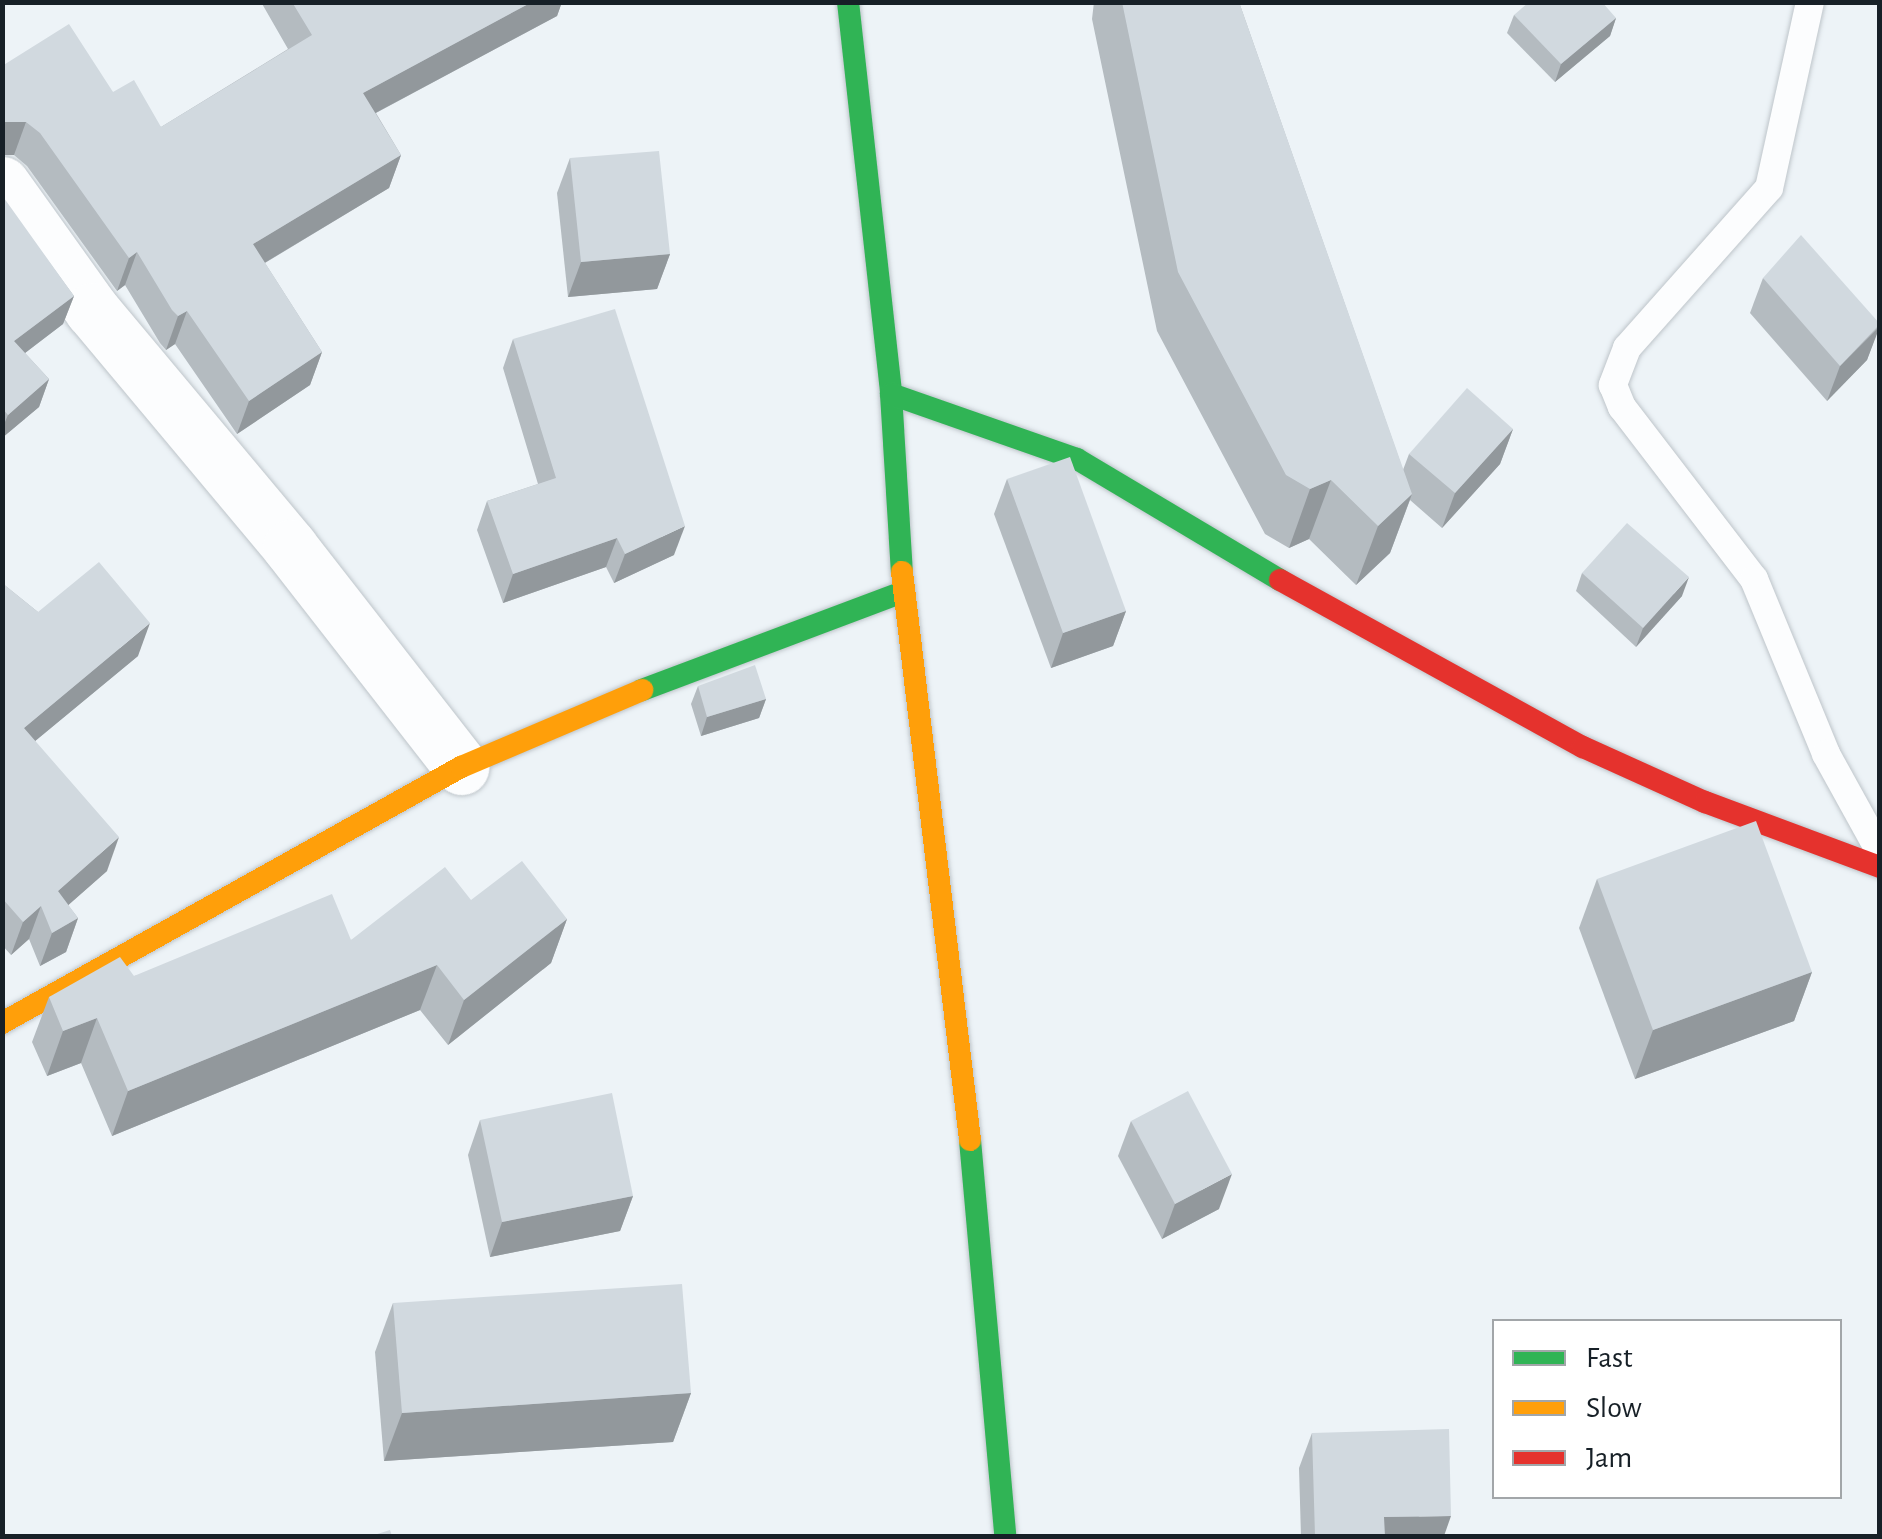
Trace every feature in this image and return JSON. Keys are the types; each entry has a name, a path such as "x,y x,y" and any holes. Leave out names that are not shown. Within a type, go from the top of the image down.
{"street":[{"path":"848,2 891,394 903,592 936,822 994,1366 1005,1536"},
{"path":"2,184 92,310 290,547 461,767"},
{"path":"891,394 1077,459 1368,632 1583,747 1705,802 1880,867"},
{"path":"2,1023 461,767 672,678 903,592"}],"lane":[{"path":"1810,2 1769,188 1627,348 1613,385 1622,408 1754,579 1826,754 1880,852"}],"building":[{"path":"292,2 532,2 363,93 401,155 253,244 322,352 249,401 187,311 178,316 172,310 137,252 129,258 40,133 26,122 2,120 2,66 69,24 113,92 134,80 161,127 312,35"},
{"path":"1122,2 1239,2 1412,494 1378,526 1331,480 1310,489 1286,475 1178,272"},
{"path":"1529,2 1602,2 1616,18 1561,64 1514,15"},
{"path":"659,151 670,254 581,262 570,158"},
{"path":"2,198 74,296 14,341 49,379 8,415 2,408"},
{"path":"1801,235 1880,324 1840,366 1763,278"},
{"path":"615,309 685,526 625,554 617,538 513,574 487,501 556,478 513,339"},
{"path":"1467,388 1513,429 1455,493 1409,454"},
{"path":"1070,457 1126,611 1063,633 1007,479"},
{"path":"1627,523 1689,577 1643,628 1582,573"},
{"path":"99,562 150,623 24,728 119,837 58,891 78,918 52,933 41,906 23,922 2,898 2,583 38,612"},
{"path":"755,665 766,699 707,717 698,686"},
{"path":"1756,821 1812,972 1653,1030 1597,879"},
{"path":"522,861 567,919 464,1000 437,965 128,1091 97,1018 63,1031 49,997 120,957 134,976 332,894 351,940 445,867 471,900"},
{"path":"1188,1091 1232,1174 1175,1204 1131,1121"},
{"path":"612,1093 633,1196 502,1222 480,1120"},
{"path":"682,1284 691,1393 402,1413 393,1303"},
{"path":"1449,1429 1451,1516 1384,1517 1385,1536 1315,1536 1312,1433"},
{"path":"390,1530 392,1536 371,1536"}],"traffic: fast":[{"path":"848,2 891,394 902,572"},
{"path":"891,394 1077,459 1280,580"},
{"path":"642,690 903,592"},
{"path":"970,1140 1005,1536"}],"traffic: slow":[{"path":"902,572 970,1140"},
{"path":"2,1023 461,767 642,690"}],"traffic: jam":[{"path":"1280,580 1583,747 1705,802 1880,867"}]}
